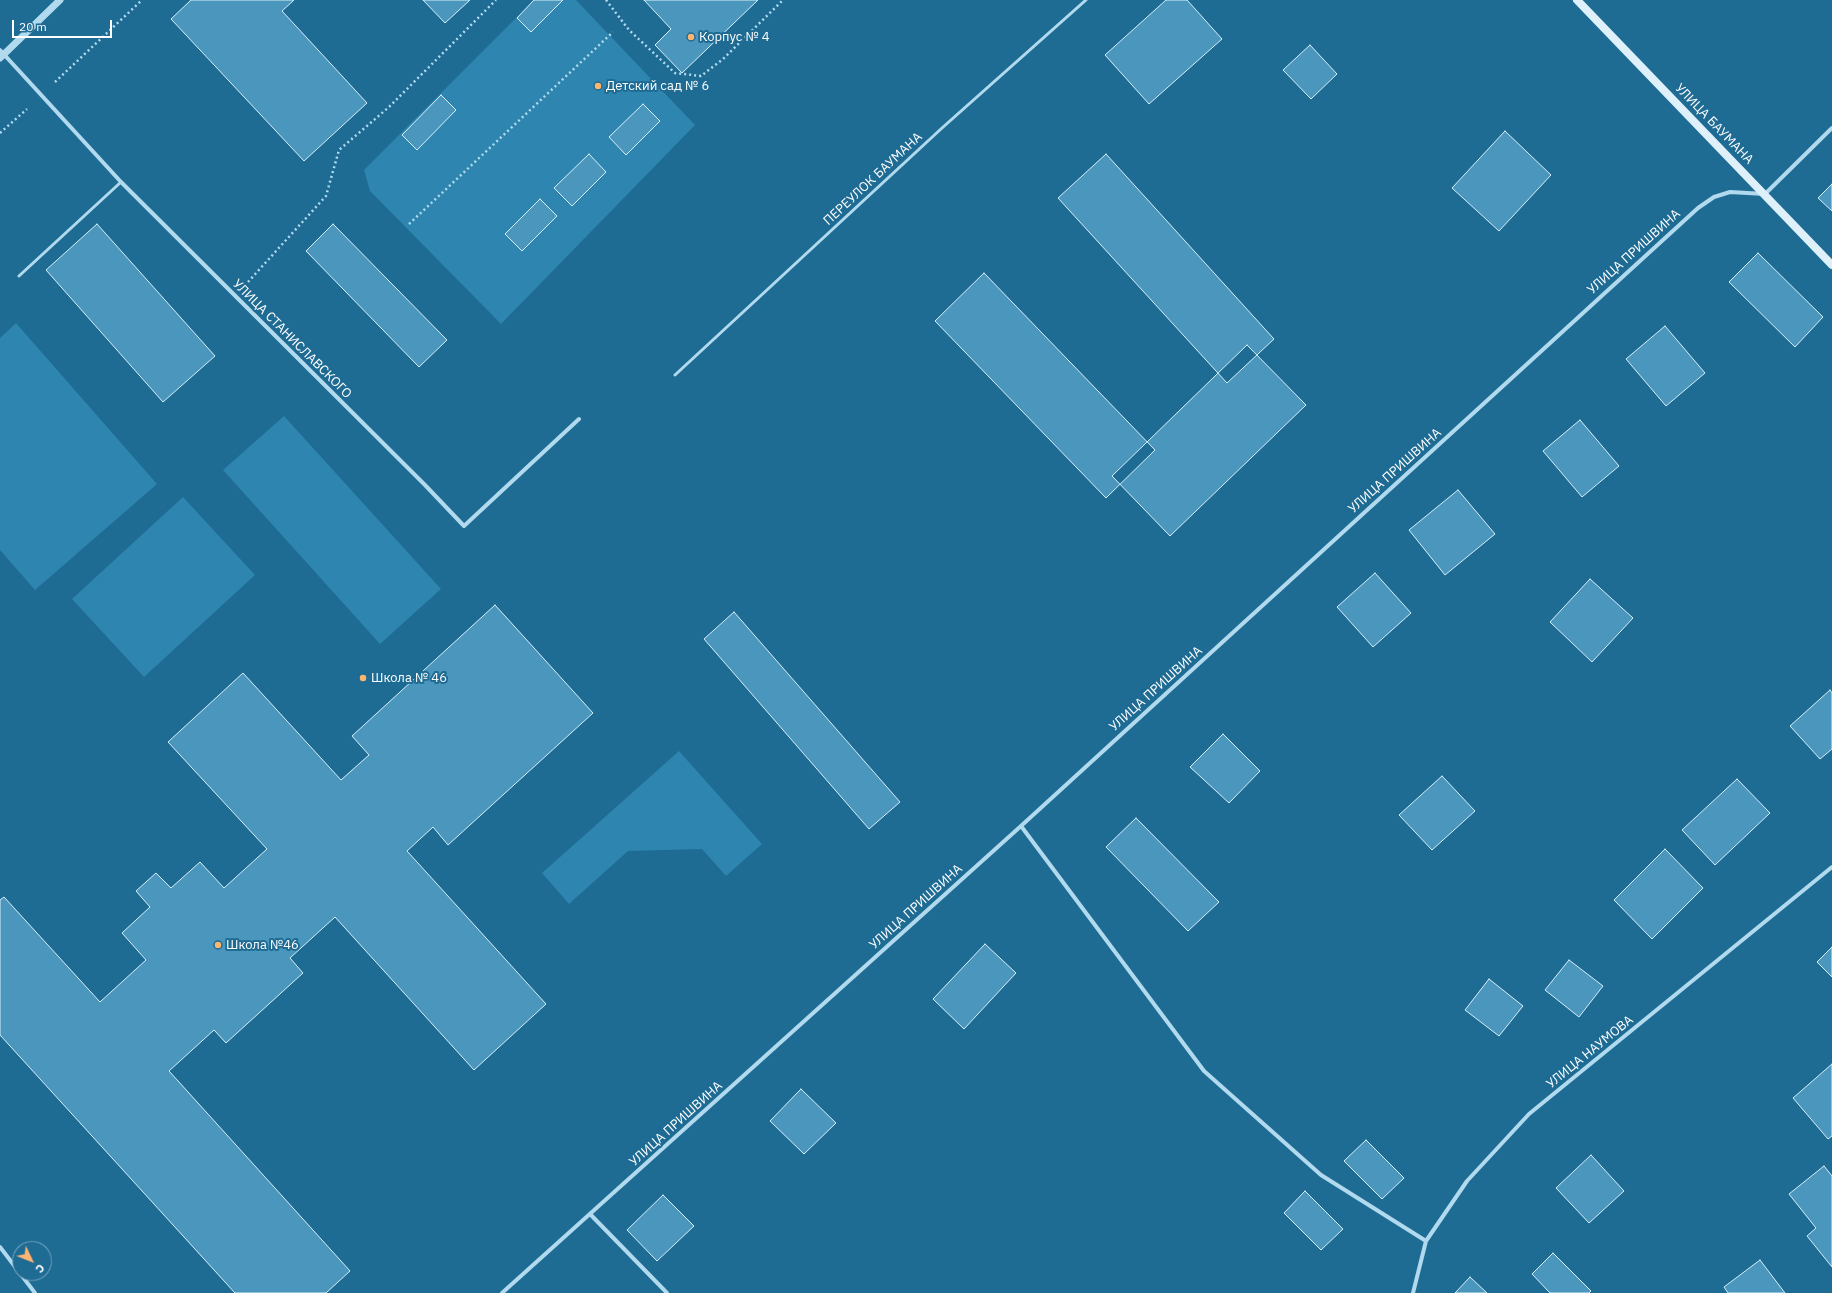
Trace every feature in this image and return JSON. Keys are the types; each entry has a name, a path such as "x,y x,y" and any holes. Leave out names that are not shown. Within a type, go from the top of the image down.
{"main road":[{"name":"УЛИЦА БАУМАНА","path":"1577,0 1832,265"}],"street":[{"path":"2,54 60,0"},
{"name":"УЛИЦА СТАНИСЛАВСКОГО","path":"2,54 42,95 121,182 425,485 464,526 579,420"},
{"path":"1765,194 1832,128"},
{"name":"УЛИЦА ПРИШВИНА","path":"502,1293 1021,826 1698,208 1714,197 1730,192 1765,194"},
{"path":"1021,826 1204,1071 1320,1175 1426,1241"},
{"name":"УЛИЦА НАУМОВА","path":"1413,1293 1426,1241 1467,1181 1529,1114 1832,867"},
{"path":"590,1214 667,1293"},
{"path":"0,1247 35,1293"}],"lane":[{"name":"ПЕРЕУЛОК БАУМАНА","path":"675,375 942,128 1086,0"},
{"path":"20,276 121,182"}],"path":[{"path":"0,133 142,0"},
{"path":"235,296 326,196 339,150 389,107 496,0"},
{"path":"606,0 629,30 675,73 702,76 723,59 783,0"},
{"path":"409,224 613,32"}],"shaded area":[{"name":"Детский сад № 6","path":"534,0 576,0 695,125 501,324 370,191 364,170"},
{"path":"16,323 157,484 35,590 0,550 0,338"},
{"path":"284,416 441,589 380,644 223,470"},
{"path":"183,497 255,575 144,677 72,599"},
{"path":"679,751 762,844 726,876 702,849 628,851 569,904 542,873"}],"building":[{"path":"191,0 294,0 282,11 367,103 304,161 171,19"},
{"path":"423,0 470,0 445,23"},
{"path":"534,0 563,0 531,32 517,18"},
{"name":"Корпус № 4","path":"644,0 758,0 682,73 655,45 671,29"},
{"path":"1166,0 1187,0 1222,39 1149,104 1105,55"},
{"path":"1310,45 1337,74 1311,99 1283,70"},
{"path":"441,95 456,110 417,150 402,135"},
{"path":"643,104 660,121 626,155 609,137"},
{"path":"1505,131 1551,175 1499,231 1452,188"},
{"path":"589,154 606,172 572,206 554,188"},
{"path":"1106,154 1274,339 1227,383 1058,198"},
{"path":"1832,184 1832,211 1818,198"},
{"path":"540,199 557,216 522,251 505,234"},
{"path":"97,224 215,356 163,402 46,270"},
{"path":"333,224 447,340 419,367 306,251"},
{"path":"1758,253 1823,317 1795,347 1729,282"},
{"path":"984,273 1155,450 1106,498 935,321"},
{"path":"1665,326 1705,373 1666,406 1626,359"},
{"path":"1247,345 1306,405 1170,536 1112,476"},
{"path":"1580,420 1619,466 1582,497 1543,451"},
{"path":"1458,490 1495,534 1445,575 1409,530"},
{"path":"1375,573 1411,613 1373,647 1337,607"},
{"path":"1590,579 1633,618 1592,662 1550,622"},
{"name":"Школа №46","path":"495,605 593,713 448,845 433,827 407,851 546,1004 474,1070 335,917 290,958 303,973 226,1043 214,1030 169,1071 350,1271 326,1293 235,1293 0,1035 0,900 4,897 100,1002 146,960 122,933 150,907 136,891 156,873 171,888 200,862 224,888 267,849 168,742 243,673 341,780 369,755 352,736"},
{"path":"734,612 900,802 869,829 704,639"},
{"path":"1830,690 1832,693 1832,749 1820,759 1790,726"},
{"path":"1223,734 1260,771 1229,803 1190,767"},
{"path":"1442,776 1475,811 1432,850 1399,815"},
{"path":"1737,779 1770,813 1715,865 1682,830"},
{"path":"1136,818 1219,902 1188,931 1106,847"},
{"path":"1665,849 1703,888 1652,939 1614,900"},
{"path":"985,944 1016,973 964,1029 933,999"},
{"path":"1832,947 1832,977 1817,962"},
{"path":"1569,960 1603,986 1579,1017 1545,990"},
{"path":"1489,979 1523,1006 1499,1036 1465,1010"},
{"path":"1832,1064 1832,1136 1828,1139 1793,1098"},
{"path":"801,1089 836,1123 804,1154 770,1121"},
{"path":"1366,1140 1404,1178 1382,1199 1344,1161"},
{"path":"1591,1155 1624,1191 1589,1223 1556,1188"},
{"path":"1824,1166 1832,1176 1832,1267 1807,1236 1816,1228 1789,1194"},
{"path":"1305,1191 1343,1229 1321,1250 1284,1213"},
{"path":"663,1195 694,1226 657,1261 627,1230"},
{"path":"1553,1253 1591,1291 1589,1293 1550,1293 1532,1274"},
{"path":"1760,1260 1785,1293 1728,1293 1724,1287"},
{"path":"1470,1277 1487,1293 1455,1293"}],"place":[{"name":"Корпус № 4","path":"691,37"},
{"name":"Детский сад № 6","path":"598,86"},
{"name":"Школа № 46","path":"363,678"},
{"name":"Школа №46","path":"218,945"}]}
